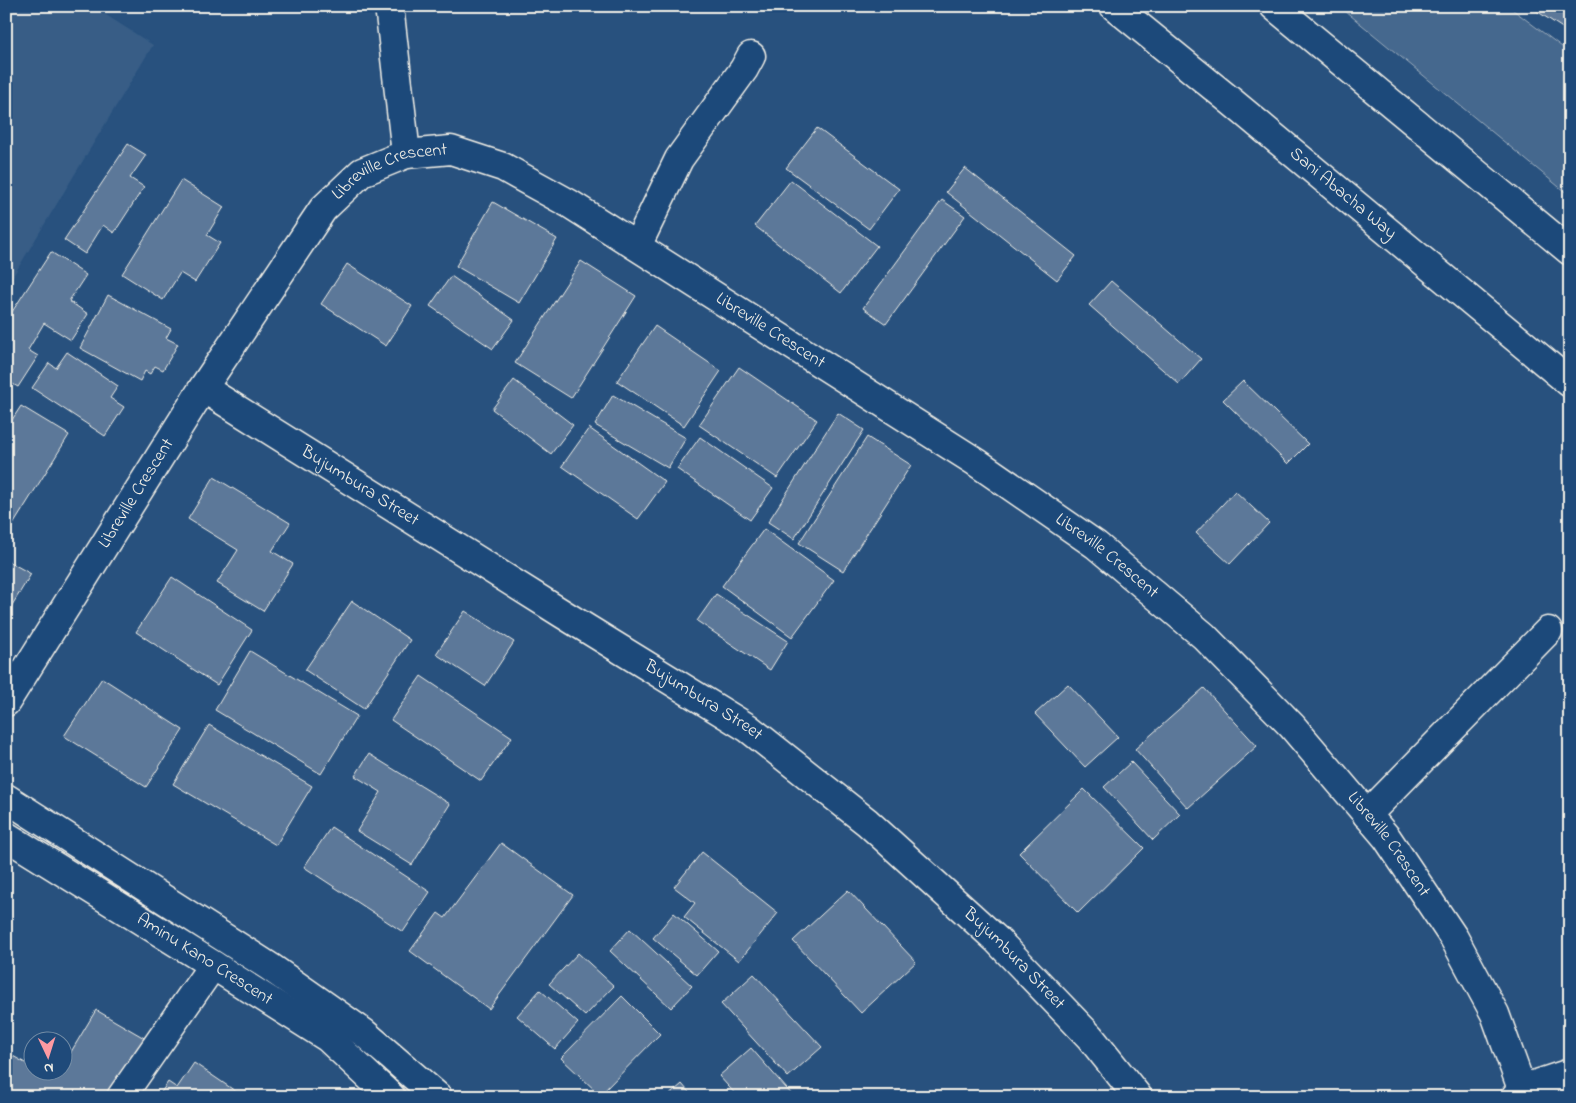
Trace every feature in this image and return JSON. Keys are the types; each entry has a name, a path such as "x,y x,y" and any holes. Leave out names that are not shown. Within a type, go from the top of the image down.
{"main road":[{"path":"389,6 406,154"},
{"name":"Sani Abacha Way","path":"1114,6 1570,382"},
{"path":"1274,6 1570,251"},
{"path":"637,246 679,159 744,69 751,56"},
{"name":"Libreville Crescent","path":"6,702 203,388 323,209 362,172 406,154 451,150 503,167 570,204 976,462 1096,545 1204,636 1292,726 1387,838 1454,938 1534,1091"},
{"name":"Bujumbura Street","path":"203,388 748,728 866,822 997,940 1090,1037 1138,1097"},
{"path":"1367,815 1548,631"},
{"path":"6,798 270,967 364,1033 438,1097"},
{"name":"Aminu Kano Crescent","path":"6,836 213,964 328,1038 391,1097"},
{"path":"121,1097 213,964"},
{"path":"1534,1091 1570,1073"}],"shaded area":[{"path":"6,6 92,6 153,45 6,288"},
{"path":"1339,6 1508,6 1570,53 1570,196"}],"building":[{"path":"1529,6 1570,6 1570,20 1564,29"},
{"path":"817,128 899,189 869,229 786,168"},
{"path":"128,144 146,155 130,178 144,187 114,233 103,225 85,254 64,240"},
{"path":"965,168 1076,256 1057,280 946,192"},
{"path":"181,180 224,207 207,235 220,243 195,282 180,273 163,300 122,274"},
{"path":"791,180 877,246 841,293 755,226"},
{"path":"942,200 965,216 886,324 863,308"},
{"path":"493,202 557,239 519,303 456,266"},
{"path":"51,252 86,275 69,301 88,314 71,340 44,323 28,350 38,356 18,387 6,380 6,321"},
{"path":"581,261 636,296 571,398 515,363"},
{"path":"347,264 412,306 386,346 321,304"},
{"path":"451,276 514,320 493,349 430,306"},
{"path":"1111,281 1201,359 1179,384 1089,305"},
{"path":"108,295 171,329 166,338 178,344 163,370 155,366 150,374 145,371 140,381 80,348"},
{"path":"655,326 721,371 684,426 617,381"},
{"path":"67,352 118,386 110,398 124,407 105,436 32,388 49,363 56,368"},
{"path":"739,367 817,420 777,478 699,425"},
{"path":"514,380 573,425 551,454 492,409"},
{"path":"1243,381 1308,444 1288,464 1223,400"},
{"path":"613,395 686,438 668,468 595,425"},
{"path":"21,406 69,435 8,533 6,532 6,429"},
{"path":"838,413 864,430 794,539 768,522"},
{"path":"589,428 665,482 638,519 562,466"},
{"path":"700,437 773,488 750,520 677,469"},
{"path":"867,437 911,465 843,571 799,543"},
{"path":"214,477 290,523 272,551 293,564 263,611 217,583 238,550 188,519"},
{"path":"1235,491 1269,523 1230,564 1196,533"},
{"path":"764,529 834,580 792,637 722,586"},
{"path":"6,560 31,574 6,615"},
{"path":"172,577 252,630 217,685 136,632"},
{"path":"716,594 788,641 770,670 697,621"},
{"path":"352,601 410,640 364,709 305,670"},
{"path":"465,611 514,642 485,686 436,654"},
{"path":"250,651 357,716 321,774 215,710"},
{"path":"421,676 512,737 481,781 391,720"},
{"path":"102,678 183,730 146,787 64,736"},
{"path":"1068,684 1118,737 1085,767 1035,714"},
{"path":"1204,688 1257,746 1188,808 1135,749"},
{"path":"209,725 312,786 276,845 173,784"},
{"path":"369,754 450,804 412,865 357,831 381,792 355,776"},
{"path":"1131,762 1180,814 1153,840 1104,787"},
{"path":"1084,789 1144,848 1078,913 1019,853"},
{"path":"331,827 430,892 403,932 304,867"},
{"path":"501,843 573,895 489,1009 410,951 438,913 445,918"},
{"path":"702,852 778,913 739,961 684,917 695,903 674,887"},
{"path":"848,890 916,962 861,1013 793,941"},
{"path":"674,913 718,951 697,975 653,938"},
{"path":"630,929 692,986 671,1008 610,951"},
{"path":"578,953 614,986 585,1016 549,984"},
{"path":"754,974 822,1047 788,1077 721,1004"},
{"path":"540,990 578,1023 555,1049 517,1016"},
{"path":"622,996 660,1034 600,1095 561,1058"},
{"path":"96,1010 146,1039 112,1097 6,1097 6,1052 22,1061 22,1080 72,1080 72,1050"},
{"path":"751,1048 794,1097 738,1097 719,1076"},
{"path":"194,1063 244,1097 158,1097 168,1082 177,1088"},
{"path":"682,1084 693,1097 667,1097"}]}
